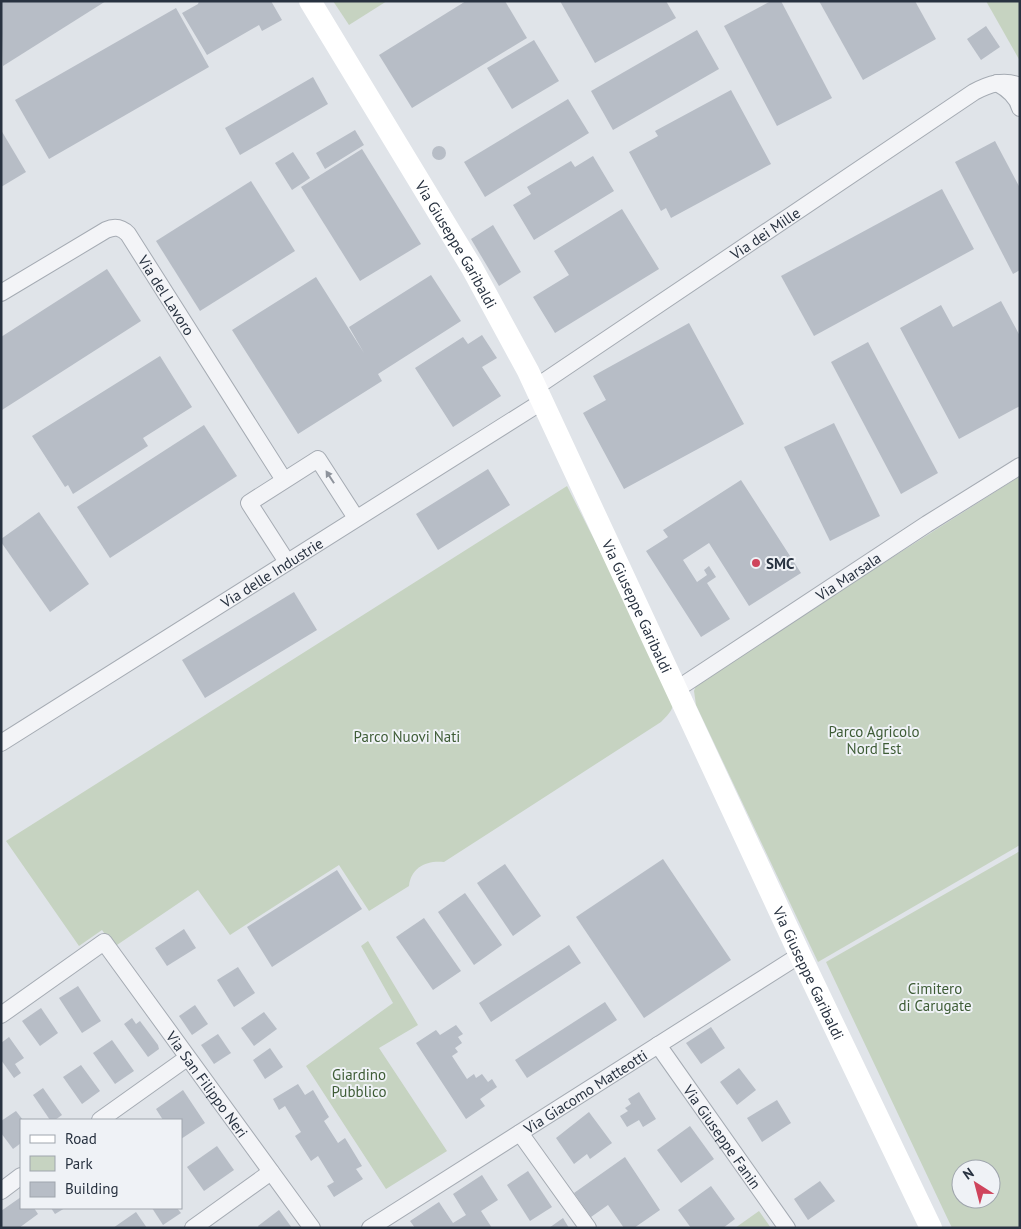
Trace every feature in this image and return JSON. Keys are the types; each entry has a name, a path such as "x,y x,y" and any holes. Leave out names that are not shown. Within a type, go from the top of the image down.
{"street":[{"name":"Via Giuseppe Garibaldi","path":"310,1 476,274 540,394 800,955 931,1228"},
{"name":"Via dei Mille","path":"540,394 974,92 989,84 997,83 1020,86"},
{"path":"997,83 1009,90 1020,108"},
{"name":"Via del Lavoro","path":"1,293 106,230 113,228 122,229 128,234 284,480"},
{"name":"Via delle Industrie","path":"1,743 356,518 540,394"},
{"path":"287,562 249,503 284,480 318,459 356,518"},
{"name":"Via Marsala","path":"677,689 927,524 1020,466"},
{"name":"Via San Filippo Neri","path":"1,1015 104,942 312,1228"},
{"name":"Via Giacomo Matteotti","path":"370,1228 800,955"},
{"name":"Via Giuseppe Fanin","path":"658,1045 787,1228"},
{"path":"101,1119 187,1058"},
{"path":"520,1132 588,1228"},
{"path":"193,1228 271,1172"},
{"path":"1,1191 20,1177"}],"green space":[{"path":"333,1 387,1 349,25"},
{"path":"986,1 1020,1 1020,61"},
{"name":"Parco Agricolo Nord Est","path":"1020,476 1020,845 818,962 696,705 694,691 697,682"},
{"name":"Parco Nuovi Nati","path":"567,486 674,697 671,711 661,722 444,862 432,862 421,866 410,879 409,886 369,911 339,865 230,935 198,890 114,947 102,930 79,946 6,841"},
{"name":"Cimitero di Carugate","path":"1020,851 1020,1228 952,1228 826,962"},
{"name":"Giardino Pubblico","path":"368,941 418,1025 379,1048 447,1151 386,1189 306,1066 393,1003 361,946"},
{"path":"759,1211 771,1228 735,1228"}],"building":[{"path":"1,1 106,1 3,66"},
{"path":"199,1 271,1 282,20 262,31 259,25 207,55 182,13 198,4"},
{"path":"466,1 505,1 527,38 412,108 379,55"},
{"path":"560,1 666,1 676,18 595,63"},
{"path":"771,1 781,1 832,98 777,126 724,26"},
{"path":"819,1 915,1 936,39 863,80"},
{"path":"176,8 209,67 49,159 15,100"},
{"path":"986,26 1000,47 981,60 967,39"},
{"path":"697,30 719,69 613,130 591,91"},
{"path":"534,40 559,81 512,109 487,68"},
{"path":"313,77 328,104 240,155 225,128"},
{"path":"731,90 771,164 671,218 666,208 661,211 629,152 658,136 655,131"},
{"path":"568,99 589,133 485,197 464,162"},
{"path":"1,130 26,172 1,187"},
{"path":"355,130 364,145 325,169 316,153"},
{"path":"995,141 1020,188 1020,270 1013,274 955,162"},
{"path":"436,146 442,146 446,153 442,160 436,160 432,156 432,150"},
{"path":"362,149 421,244 360,281 301,187"},
{"path":"293,152 310,178 292,190 275,163"},
{"path":"593,156 614,191 534,240 513,205 531,194 527,187 571,161 575,167"},
{"path":"251,181 295,251 200,311 156,241"},
{"path":"942,189 974,249 814,336 781,276"},
{"path":"622,209 659,269 555,333 533,297 569,275 554,251"},
{"path":"493,225 521,272 499,286 471,239"},
{"path":"107,269 141,321 2,410 1,337"},
{"path":"431,275 461,321 378,374 382,381 298,434 232,330 316,277 364,353 349,327"},
{"path":"1001,301 1020,336 1020,406 959,439 900,328 941,305 953,327"},
{"path":"689,323 744,424 624,489 583,413 606,400 593,376"},
{"path":"482,335 497,358 482,367 501,396 453,427 415,368 463,337 468,344"},
{"path":"868,342 938,473 901,494 831,362"},
{"path":"160,356 192,407 143,438 148,446 73,494 68,485 65,487 32,436"},
{"path":"834,423 880,516 830,541 784,447"},
{"path":"204,425 237,476 110,558 77,507"},
{"path":"488,469 510,505 438,550 416,514"},
{"path":"741,480 801,573 749,606 709,543 683,560 697,582 707,575 704,570 709,566 716,577 707,583 730,619 701,637 646,551 668,537 663,530"},
{"path":"39,512 89,584 50,612 1,542 1,539"},
{"path":"294,592 317,630 205,698 182,660"},
{"path":"663,859 731,960 644,1018 576,917"},
{"path":"505,864 541,916 513,936 477,883"},
{"path":"337,870 362,909 272,967 247,927"},
{"path":"465,893 502,945 474,965 438,912"},
{"path":"424,918 461,971 433,990 396,937"},
{"path":"184,929 196,948 167,966 155,948"},
{"path":"569,945 581,963 491,1022 479,1003"},
{"path":"238,967 255,993 234,1007 217,980"},
{"path":"78,986 101,1021 82,1033 59,998"},
{"path":"605,1002 617,1020 527,1078 515,1060"},
{"path":"195,1005 208,1024 192,1035 179,1016"},
{"path":"41,1008 58,1033 40,1046 22,1021"},
{"path":"264,1012 277,1029 254,1046 241,1028"},
{"path":"132,1018 136,1024 140,1021 158,1045 159,1049 148,1057 124,1024"},
{"path":"456,1025 463,1034 458,1037 462,1043 455,1048 458,1052 452,1056 467,1079 474,1074 476,1078 482,1074 488,1082 492,1079 497,1087 480,1099 485,1106 466,1119 416,1043 436,1030 440,1035"},
{"path":"711,1027 725,1048 701,1064 686,1043"},
{"path":"218,1034 231,1053 214,1064 201,1045"},
{"path":"9,1037 24,1058 15,1064 21,1073 14,1078 1,1060 1,1043"},
{"path":"112,1040 134,1071 115,1084 93,1053"},
{"path":"270,1048 283,1067 265,1079 253,1060"},
{"path":"81,1065 100,1091 82,1104 63,1077"},
{"path":"739,1068 756,1090 737,1105 720,1082"},
{"path":"298,1084 305,1095 313,1090 329,1117 324,1121 338,1143 345,1138 362,1166 356,1169 363,1179 334,1197 327,1186 334,1182 318,1156 311,1161 295,1136 301,1132 285,1106 279,1110 273,1099"},
{"path":"43,1088 62,1115 56,1119 49,1119 33,1095"},
{"path":"183,1090 205,1123 182,1138 182,1119 162,1119 156,1109"},
{"path":"639,1092 656,1119 643,1127 639,1120 627,1127 620,1116 628,1111 625,1108 631,1104 628,1099"},
{"path":"777,1100 791,1123 762,1142 747,1118"},
{"path":"16,1111 22,1119 20,1119 20,1144 13,1149 1,1133 1,1121"},
{"path":"589,1112 612,1143 590,1159 587,1154 574,1164 556,1138"},
{"path":"690,1126 714,1159 681,1183 657,1150"},
{"path":"217,1146 234,1170 204,1191 187,1167"},
{"path":"625,1157 660,1210 634,1228 624,1228 608,1205 591,1217 574,1193"},
{"path":"528,1171 552,1207 530,1221 507,1185"},
{"path":"482,1175 498,1200 481,1211 492,1228 415,1228 410,1221 439,1202 453,1223 466,1215 453,1194"},
{"path":"820,1181 835,1201 808,1220 794,1199"},
{"path":"711,1186 735,1219 723,1228 691,1228 678,1210"},
{"path":"20,1198 20,1209 35,1209 38,1214 19,1228 1,1228 1,1211"},
{"path":"52,1209 63,1209 55,1214"},
{"path":"153,1209 178,1209 181,1213 163,1225"},
{"path":"279,1210 292,1228 259,1228 258,1226"},
{"path":"136,1212 147,1228 113,1228"},
{"path":"563,1218 569,1228 549,1228"}],"place":[{"name":"SMC","path":"756,563"}]}
